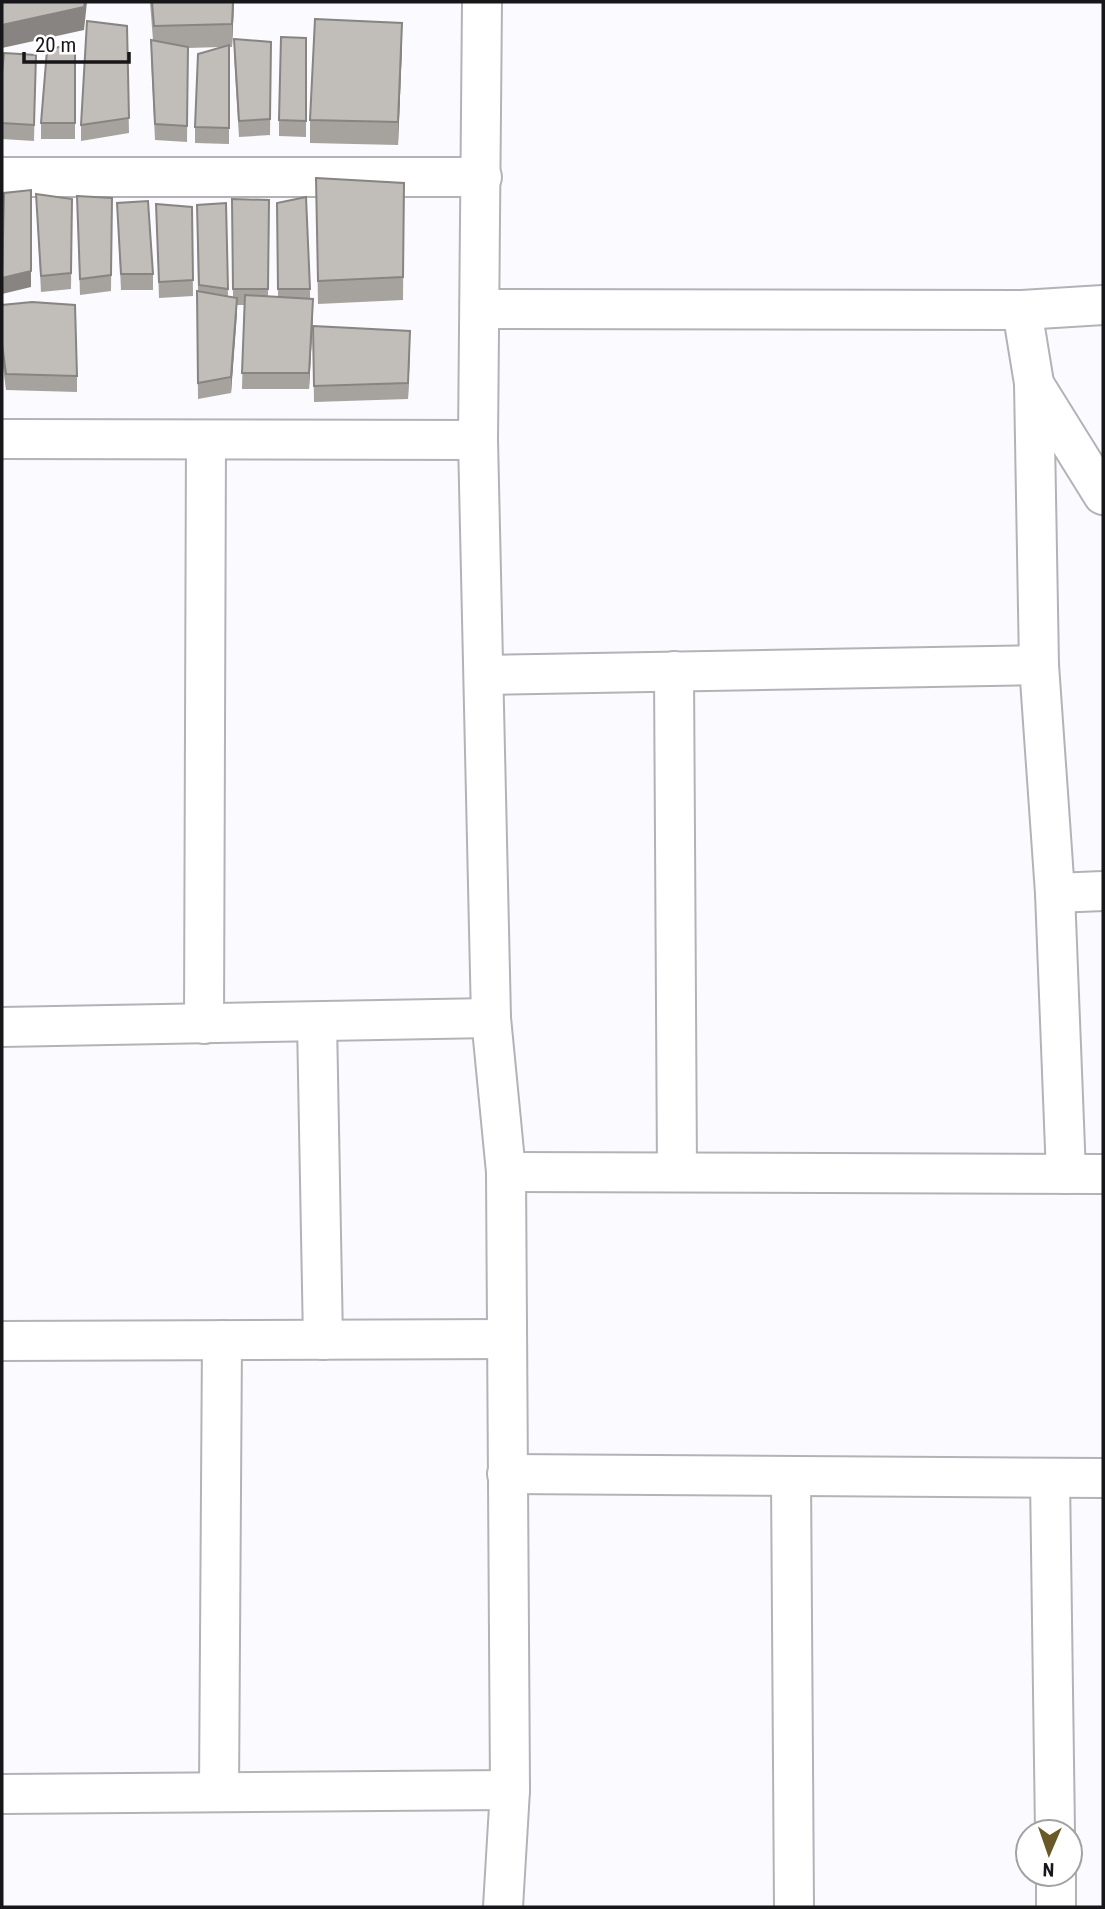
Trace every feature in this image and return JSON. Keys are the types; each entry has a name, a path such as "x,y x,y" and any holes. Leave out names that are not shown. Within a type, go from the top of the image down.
{"street":[{"path":"482,2 478,440 491,1018 506,1172 510,1790 503,1907"},
{"path":"2,177 482,177"},
{"path":"480,309 1022,310 1103,306"},
{"path":"506,1172 1085,1174 1055,893 1039,665 1034,383 1022,310"},
{"path":"1034,383 1103,495"},
{"path":"2,439 478,440"},
{"path":"204,1024 205,440"},
{"path":"485,675 1039,665"},
{"path":"674,671 677,1172"},
{"path":"1055,893 1103,891"},
{"path":"2,1027 491,1018"},
{"path":"317,1022 323,1340"},
{"path":"2,1341 507,1339"},
{"path":"219,1792 222,1340"},
{"path":"507,1474 1103,1478"},
{"path":"791,1476 794,1907"},
{"path":"1050,1478 1055,1818"},
{"path":"2,1794 510,1790"},
{"path":"1056,1888 1056,1907"}],"building":[{"path":"2,2 85,2 84,7 2,25"},
{"path":"152,2 233,2 232,24 154,26"},
{"path":"315,19 402,23 398,122 310,120"},
{"path":"87,21 127,26 129,118 81,125"},
{"path":"281,37 306,38 306,121 279,120"},
{"path":"234,39 271,42 270,119 239,121"},
{"path":"151,40 188,47 187,126 155,124"},
{"path":"75,43 75,123 41,123 47,50"},
{"path":"229,45 229,128 195,127 198,54"},
{"path":"4,53 36,55 34,125 2,123"},
{"path":"316,178 404,183 403,277 318,281"},
{"path":"31,190 31,271 2,278 4,193"},
{"path":"36,194 72,199 71,273 41,276"},
{"path":"77,196 112,198 111,275 80,279"},
{"path":"306,197 310,289 278,289 277,203"},
{"path":"232,199 269,200 268,289 233,289"},
{"path":"148,201 153,274 121,274 117,203"},
{"path":"226,203 228,289 199,285 197,205"},
{"path":"156,204 192,207 193,280 159,282"},
{"path":"197,291 237,298 231,377 198,383"},
{"path":"245,295 313,299 309,373 242,373"},
{"path":"32,302 75,305 77,376 6,374 2,344 2,305"},
{"path":"313,326 410,331 408,383 314,386"}]}
